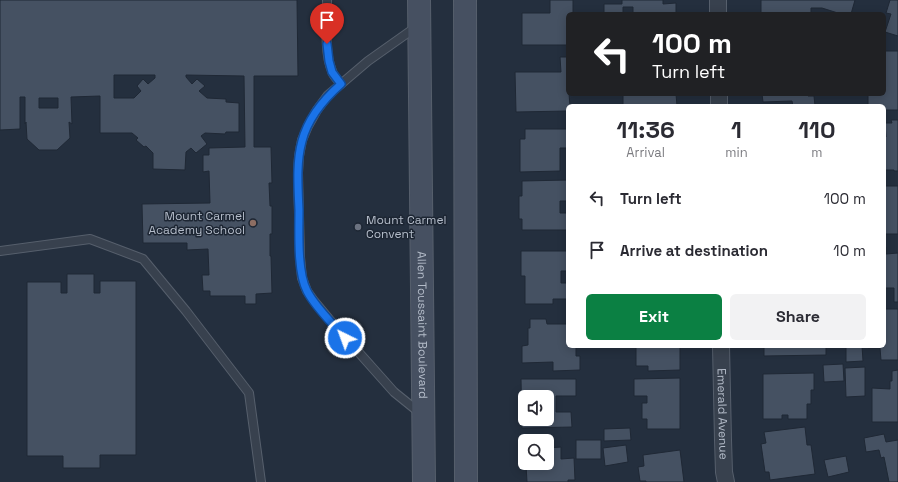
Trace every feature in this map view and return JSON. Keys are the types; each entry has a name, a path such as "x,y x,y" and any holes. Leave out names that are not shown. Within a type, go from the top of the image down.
{"main road":[{"name":"Allen Toussaint Boulevard","path":"420,0 424,482"},
{"path":"465,0 466,482"}],"street":[{"path":"718,0 718,12"},
{"name":"Emerald Avenue","path":"722,348 723,440 724,472 726,482"}],"lane":[{"path":"327,0 327,44 329,61 332,72 341,84"},
{"path":"420,24 368,61 328,96 317,110 302,140 298,173 300,257 302,278 306,291 394,392 424,416"},
{"path":"0,251 90,239 143,259 186,311 249,393 261,482"}],"building":[{"path":"0,0 297,0 298,76 254,76 254,147 271,147 272,183 269,183 270,206 272,206 270,256 272,293 256,294 256,304 245,304 245,296 210,296 210,291 203,291 202,275 209,275 208,249 187,250 187,243 143,243 142,204 210,203 209,171 203,172 203,155 209,155 209,148 245,147 244,76 186,75 192,84 197,79 205,86 199,91 207,98 226,99 226,102 239,103 239,132 226,132 225,134 205,133 201,136 207,144 196,153 191,148 186,152 185,170 153,169 153,153 146,146 144,147 136,140 138,138 132,133 100,133 100,96 71,97 72,124 69,122 70,138 57,150 39,150 27,139 26,122 25,124 25,97 20,97 20,129 0,130","holes":["114,75 155,75 155,78 148,84 143,79 137,86 141,91 134,98 114,98","39,98 58,98 58,108 39,108"]},
{"path":"550,0 573,0 573,12 566,12 566,45 522,45 522,13 550,13"},
{"path":"622,0 663,0 663,4 676,3 676,12 633,12 633,7 623,7 623,12 604,12 604,4 622,4"},
{"path":"761,0 855,0 852,12 835,12 822,8 811,8 811,12 761,12"},
{"path":"890,0 898,0 898,36 886,32 891,14 886,13"},
{"path":"886,51 898,51 898,110 886,110 886,104 868,104 868,96 886,96"},
{"path":"560,57 566,57 566,96 569,96 570,104 566,104 566,111 516,112 515,72 561,72"},
{"path":"623,96 676,96 677,104 623,104"},
{"path":"762,96 814,96 815,104 793,104 792,101 763,102"},
{"path":"891,120 898,120 898,171 886,170 886,123 892,123"},
{"path":"525,129 566,129 566,148 560,148 560,171 520,172 520,139 525,139"},
{"path":"566,180 566,201 560,201 560,213 566,213 566,230 522,230 522,219 519,219 519,196 522,196 522,181"},
{"path":"886,186 898,186 898,234 886,234"},
{"path":"521,251 566,251 566,271 561,271 561,283 566,283 566,299 553,299 553,304 525,304 525,276 521,276"},
{"path":"898,253 898,302 894,302 894,288 886,288 886,254"},
{"path":"67,274 94,274 94,293 100,293 100,281 136,281 136,455 100,455 100,468 63,468 63,456 27,456 27,282 61,282 61,293 67,293"},
{"path":"886,309 898,309 898,360 881,360 880,348 886,348"},
{"path":"530,319 546,319 547,324 566,324 566,348 576,348 576,356 580,356 580,370 553,371 553,362 522,363 522,346 528,345 528,328 530,328"},
{"path":"636,348 680,348 680,370 648,371 648,366 636,366"},
{"path":"764,348 826,348 826,355 764,356"},
{"path":"846,348 862,348 863,361 846,362"},
{"path":"843,364 844,381 824,382 823,365"},
{"path":"865,367 865,396 846,397 845,368"},
{"path":"898,370 898,422 872,422 872,388 890,389 892,371"},
{"path":"814,373 814,390 811,390 811,404 807,404 807,419 788,419 788,415 782,415 782,419 763,419 763,374"},
{"path":"680,378 680,429 647,429 647,419 642,419 642,403 647,403 647,396 634,396 634,379"},
{"path":"521,379 576,379 576,396 556,396 556,412 571,412 572,427 522,428 522,426 554,426 554,390 521,390"},
{"path":"805,427 807,445 811,445 815,474 770,480 769,472 765,472 761,444 766,443 764,432"},
{"path":"630,428 631,440 604,441 604,429"},
{"path":"884,434 886,442 898,440 898,482 889,482 884,457 881,458 879,450 866,452 864,438"},
{"path":"576,440 601,440 601,459 576,459"},
{"path":"626,445 628,462 605,466 603,448"},
{"path":"561,447 561,459 574,458 575,480 568,480 568,482 527,482 526,470 554,470 554,448"},
{"path":"680,450 684,482 640,481 638,467 644,466 643,455"},
{"path":"846,456 849,472 828,477 824,460"}],"place":[{"name":"Mount Carmel Academy School","path":"253,223"},
{"name":"Mount Carmel Convent","path":"358,227"}],"route":[{"path":"327,44 332,72 341,84 328,96 317,110 302,140 298,173 300,257 302,278 306,291 345,338"}]}
